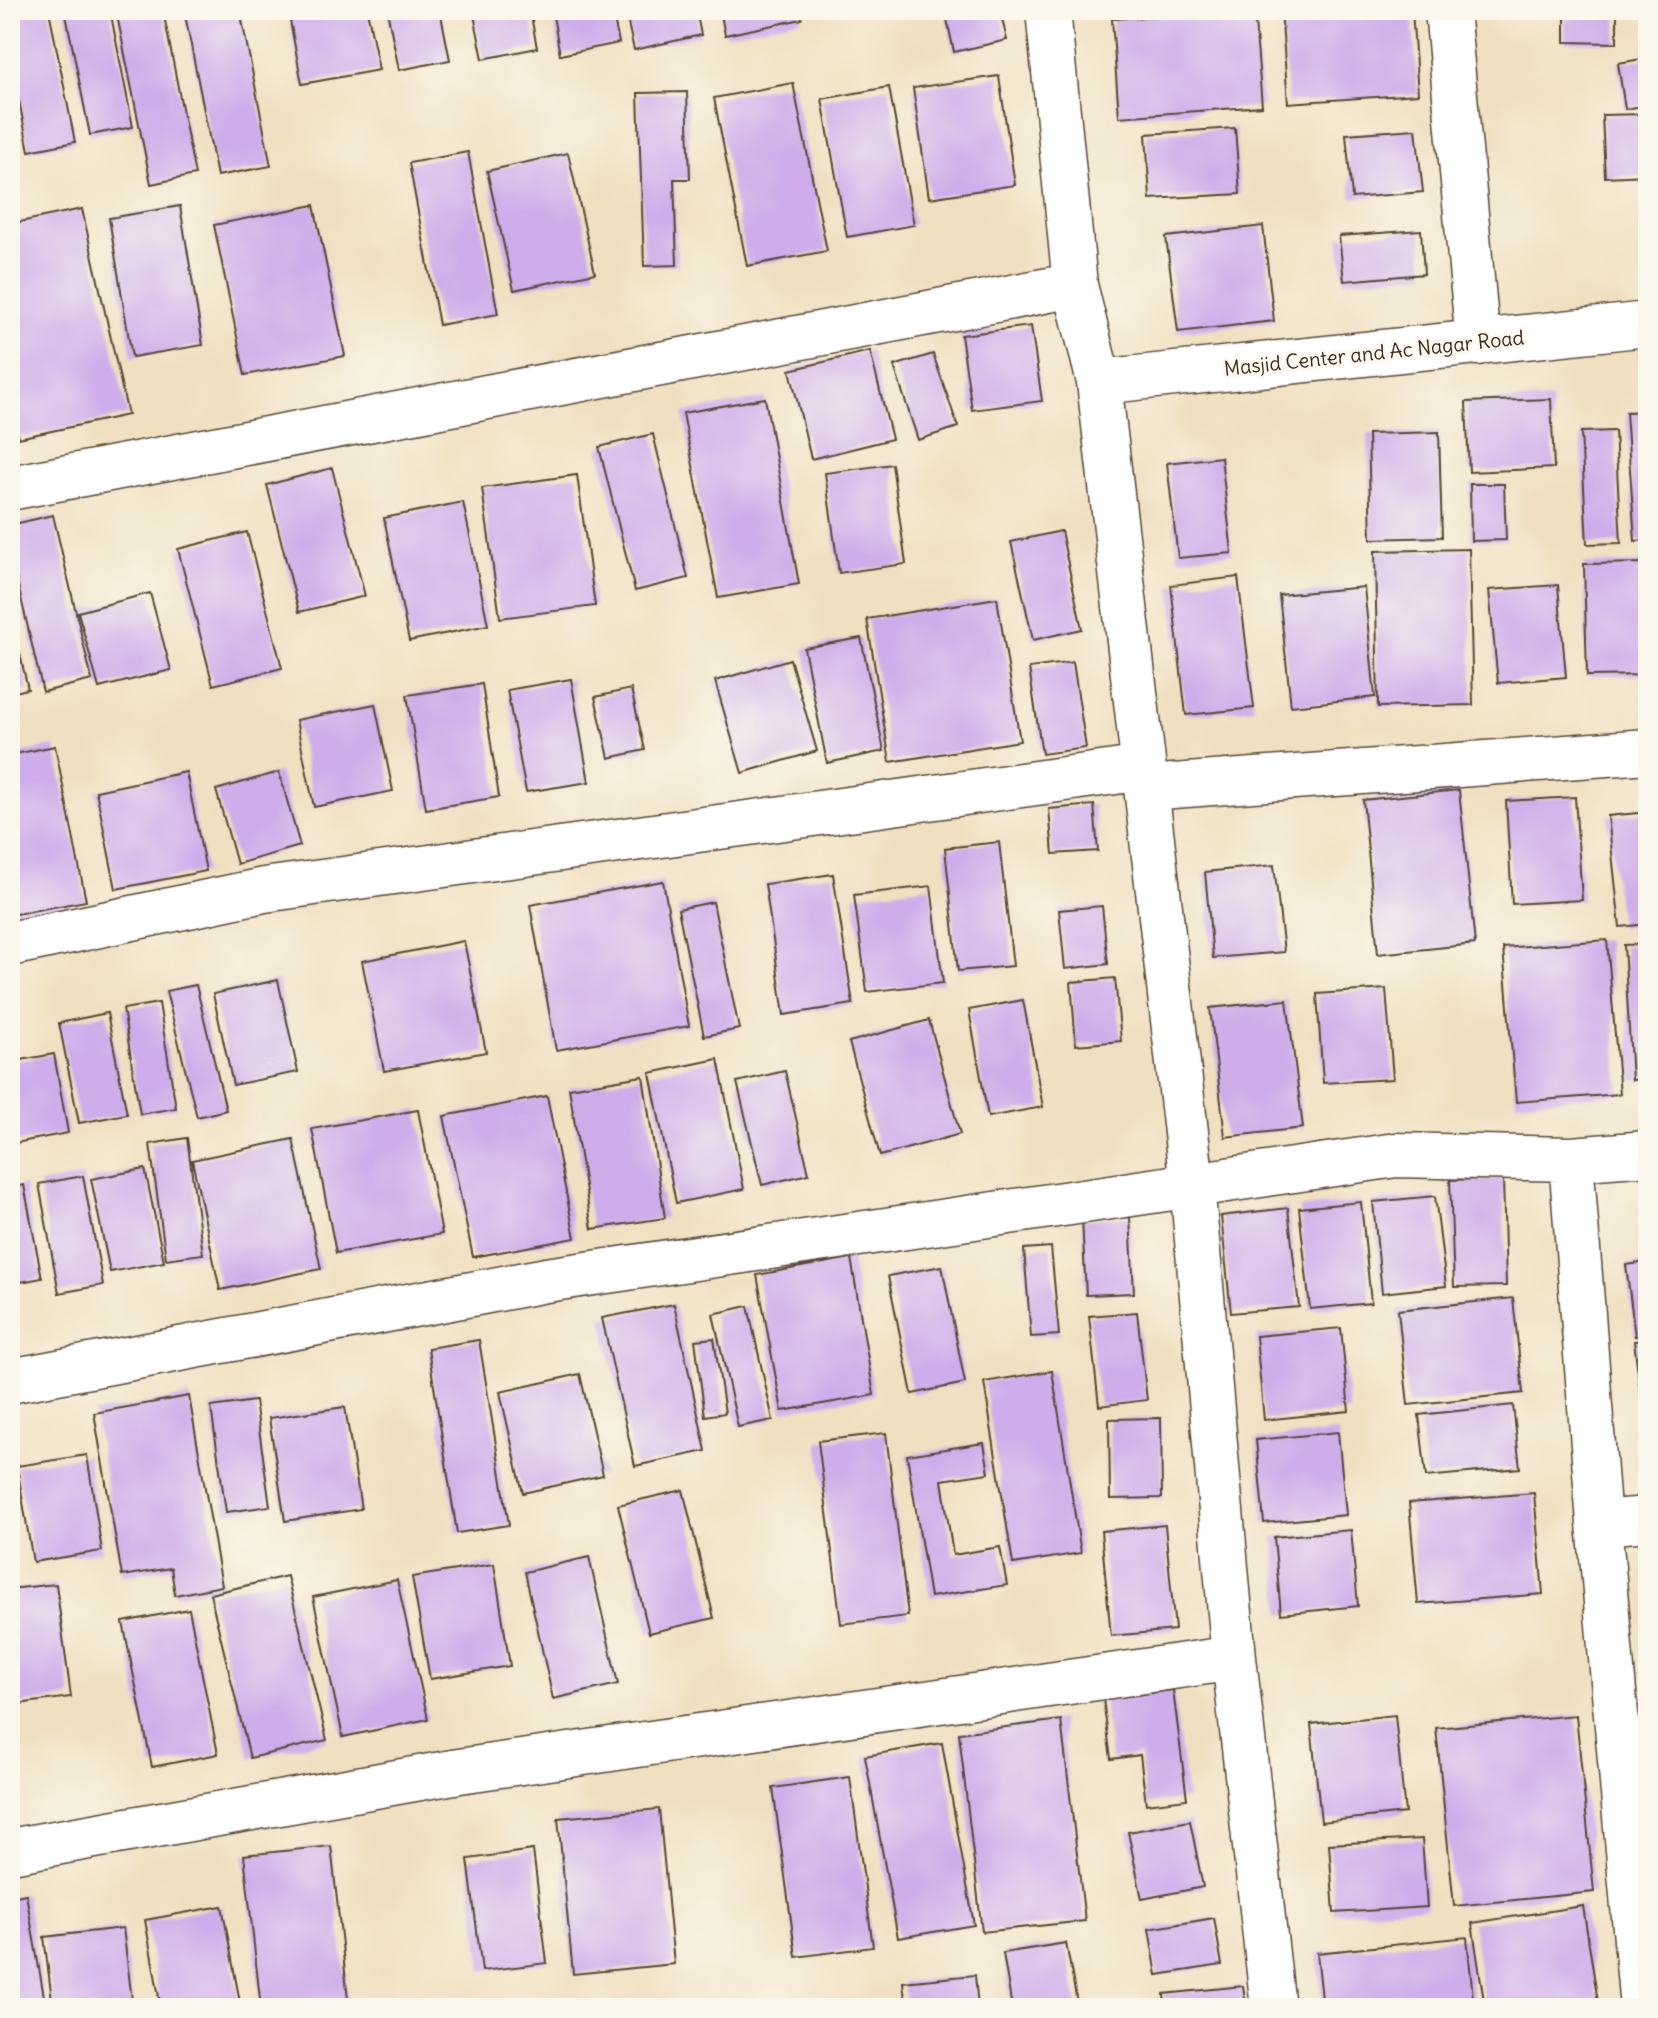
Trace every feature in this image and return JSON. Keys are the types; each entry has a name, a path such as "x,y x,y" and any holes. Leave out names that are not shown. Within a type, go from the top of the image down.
{"street":[{"path":"1048,10 1075,285 1099,382 1192,1184 1234,1658 1273,2008"},
{"path":"1447,10 1478,343"},
{"path":"10,488 1075,285"},
{"name":"Masjid Center and Ac Nagar Road","path":"1099,382 1648,324"},
{"path":"10,944 264,890 1145,778 1648,751"},
{"path":"10,1381 546,1280 1396,1155 1571,1159 1648,1153"},
{"path":"1571,1159 1599,1523 1642,2008"},
{"path":"1599,1523 1648,1519"},
{"path":"10,1851 459,1771 1234,1658"}],"building":[{"path":"10,10 49,10 75,142 29,151 10,56"},
{"path":"65,10 110,10 133,127 90,135"},
{"path":"116,10 163,10 195,175 151,184"},
{"path":"184,10 240,10 271,166 217,176"},
{"path":"288,10 367,10 379,70 302,84"},
{"path":"387,10 440,10 450,60 399,70"},
{"path":"473,10 530,10 537,48 483,59"},
{"path":"552,10 612,10 619,43 560,55"},
{"path":"625,10 696,10 701,35 634,50"},
{"path":"720,10 800,10 802,19 725,35"},
{"path":"945,10 1000,10 1007,40 954,52"},
{"path":"1254,10 1262,106 1119,117 1112,19"},
{"path":"1281,10 1412,10 1418,94 1288,103"},
{"path":"1565,10 1617,10 1617,43 1565,42"},
{"path":"1648,58 1648,105 1625,109 1618,63"},
{"path":"999,76 1015,185 929,198 913,88"},
{"path":"793,83 827,251 747,266 714,98"},
{"path":"889,87 914,225 847,237 822,99"},
{"path":"687,92 690,179 674,179 677,265 644,266 638,93"},
{"path":"1646,114 1648,175 1605,177 1602,115"},
{"path":"1235,128 1240,194 1150,199 1146,134"},
{"path":"1416,129 1423,192 1352,198 1346,134"},
{"path":"10,131 20,169 10,171"},
{"path":"468,152 498,314 439,325 409,163"},
{"path":"568,153 595,273 514,290 487,171"},
{"path":"314,205 345,356 245,375 214,225"},
{"path":"180,206 203,345 132,357 109,218"},
{"path":"82,209 128,415 18,438 10,400 10,224"},
{"path":"1263,226 1274,321 1178,332 1166,237"},
{"path":"1421,230 1424,274 1344,281 1339,236"},
{"path":"1031,326 1042,401 972,410 961,335"},
{"path":"870,351 892,439 811,459 790,370"},
{"path":"933,354 958,427 918,440 894,366"},
{"path":"765,398 799,584 718,598 683,413"},
{"path":"1551,399 1554,468 1469,472 1466,402"},
{"path":"1648,411 1648,540 1635,541 1626,412"},
{"path":"1615,431 1621,543 1587,544 1581,432"},
{"path":"1439,432 1442,537 1371,539 1368,434"},
{"path":"653,434 688,578 635,591 599,447"},
{"path":"1221,457 1232,553 1178,558 1167,463"},
{"path":"892,464 906,564 839,573 825,473"},
{"path":"332,468 365,596 299,612 267,485"},
{"path":"577,475 595,606 500,618 482,488"},
{"path":"1470,484 1504,484 1506,540 1471,541"},
{"path":"463,502 488,625 409,641 384,518"},
{"path":"53,515 92,680 43,692 10,551 10,525"},
{"path":"1061,531 1082,629 1033,640 1011,542"},
{"path":"247,532 282,668 213,685 178,549"},
{"path":"1469,549 1473,705 1378,707 1375,551"},
{"path":"1648,563 1648,675 1587,676 1584,564"},
{"path":"1238,577 1254,708 1186,715 1171,585"},
{"path":"1558,585 1566,677 1498,683 1489,590"},
{"path":"1364,587 1375,697 1291,706 1279,595"},
{"path":"150,593 171,670 99,688 78,612"},
{"path":"997,598 1020,741 890,762 867,619"},
{"path":"10,611 28,689 10,693"},
{"path":"861,638 884,751 827,763 804,648"},
{"path":"790,659 817,751 742,773 715,681"},
{"path":"1073,662 1086,748 1042,754 1029,668"},
{"path":"571,679 589,782 526,792 507,690"},
{"path":"482,684 499,797 426,809 407,695"},
{"path":"631,689 645,750 609,758 595,697"},
{"path":"375,704 393,791 314,807 296,720"},
{"path":"55,746 86,901 10,915 10,755"},
{"path":"186,772 206,871 116,889 96,791"},
{"path":"279,772 300,846 237,864 216,790"},
{"path":"1459,790 1475,944 1378,954 1363,800"},
{"path":"1575,797 1582,900 1512,904 1506,801"},
{"path":"1094,805 1098,851 1053,854 1049,809"},
{"path":"1648,812 1648,924 1620,927 1608,816"},
{"path":"999,842 1013,966 958,971 945,848"},
{"path":"1274,865 1284,952 1213,958 1205,872"},
{"path":"833,874 853,1004 784,1015 765,884"},
{"path":"663,881 689,1026 556,1050 530,905"},
{"path":"931,886 943,983 867,992 854,895"},
{"path":"713,902 739,1029 704,1036 678,909"},
{"path":"1102,906 1108,964 1065,969 1059,910"},
{"path":"1607,940 1620,1094 1516,1102 1503,948"},
{"path":"464,941 486,1052 384,1071 362,961"},
{"path":"1648,944 1648,1079 1632,1080 1624,945"},
{"path":"1115,978 1121,1041 1076,1045 1071,982"},
{"path":"278,980 298,1072 233,1085 213,994"},
{"path":"196,985 226,1110 197,1117 166,991"},
{"path":"1386,989 1393,1079 1323,1083 1317,994"},
{"path":"1023,1000 1043,1107 988,1117 969,1010"},
{"path":"1287,1000 1303,1128 1225,1137 1210,1008"},
{"path":"159,1003 176,1108 140,1114 123,1009"},
{"path":"107,1013 127,1114 79,1123 59,1023"},
{"path":"929,1020 960,1134 880,1156 849,1042"},
{"path":"54,1054 68,1133 10,1144 10,1062"},
{"path":"718,1059 744,1189 676,1203 650,1073"},
{"path":"785,1071 809,1174 762,1185 737,1082"},
{"path":"643,1076 665,1218 592,1229 569,1088"},
{"path":"547,1096 575,1238 473,1257 444,1116"},
{"path":"418,1110 442,1234 336,1253 312,1129"},
{"path":"187,1138 203,1254 166,1259 150,1144"},
{"path":"293,1139 321,1269 220,1290 192,1160"},
{"path":"145,1169 164,1262 110,1272 91,1179"},
{"path":"83,1176 103,1285 59,1293 39,1184"},
{"path":"1503,1178 1506,1286 1454,1287 1450,1180"},
{"path":"24,1185 42,1278 10,1284 10,1188"},
{"path":"1435,1196 1446,1286 1382,1293 1373,1202"},
{"path":"1361,1202 1371,1303 1310,1309 1299,1208"},
{"path":"1288,1208 1299,1307 1231,1313 1221,1216"},
{"path":"1130,1217 1134,1293 1086,1295 1082,1219"},
{"path":"1051,1247 1059,1335 1031,1337 1024,1249"},
{"path":"851,1258 874,1395 782,1411 757,1275"},
{"path":"1648,1262 1648,1334 1635,1336 1626,1265"},
{"path":"942,1266 965,1383 912,1394 888,1276"},
{"path":"1513,1298 1523,1393 1408,1405 1398,1310"},
{"path":"674,1304 706,1451 635,1466 602,1318"},
{"path":"748,1306 773,1420 738,1427 713,1314"},
{"path":"1137,1312 1147,1400 1099,1406 1089,1316"},
{"path":"1341,1328 1349,1411 1264,1420 1256,1336"},
{"path":"714,1338 725,1413 705,1416 695,1340"},
{"path":"1648,1339 1648,1434 1646,1435 1634,1341"},
{"path":"479,1340 509,1525 457,1533 428,1348"},
{"path":"1052,1371 1081,1553 1013,1564 984,1382"},
{"path":"580,1374 603,1475 523,1493 500,1392"},
{"path":"189,1396 222,1586 175,1595 171,1568 122,1576 94,1413"},
{"path":"255,1401 270,1506 226,1512 211,1407"},
{"path":"1513,1405 1520,1468 1426,1477 1419,1415"},
{"path":"345,1407 361,1509 285,1521 269,1418"},
{"path":"1161,1418 1162,1498 1110,1499 1109,1419"},
{"path":"1338,1432 1346,1515 1264,1523 1256,1440"},
{"path":"886,1433 908,1616 841,1624 818,1441"},
{"path":"984,1443 989,1473 942,1480 953,1555 1000,1547 1007,1585 930,1597 907,1455"},
{"path":"87,1455 102,1551 33,1562 17,1466"},
{"path":"683,1490 714,1618 649,1633 618,1505"},
{"path":"1534,1493 1543,1594 1418,1604 1409,1503"},
{"path":"1165,1525 1175,1630 1111,1636 1101,1531"},
{"path":"1351,1530 1358,1606 1281,1614 1274,1537"},
{"path":"589,1557 618,1684 553,1699 525,1572"},
{"path":"494,1564 510,1666 430,1679 412,1577"},
{"path":"287,1576 327,1740 250,1758 210,1594"},
{"path":"397,1580 428,1719 343,1737 313,1597"},
{"path":"56,1584 71,1697 10,1705 10,1589"},
{"path":"189,1609 218,1754 152,1767 123,1622"},
{"path":"1173,1690 1187,1799 1146,1804 1140,1755 1111,1759 1103,1699"},
{"path":"1395,1715 1405,1813 1321,1822 1311,1724"},
{"path":"1576,1715 1594,1892 1454,1906 1436,1728"},
{"path":"1061,1720 1085,1921 982,1932 959,1733"},
{"path":"942,1743 974,1925 898,1938 865,1756"},
{"path":"850,1777 873,1947 796,1957 773,1788"},
{"path":"659,1809 674,1964 573,1974 558,1818"},
{"path":"1190,1821 1203,1887 1142,1899 1128,1832"},
{"path":"1422,1839 1427,1907 1334,1913 1329,1844"},
{"path":"331,1846 349,2008 261,2008 244,1855"},
{"path":"533,1850 547,1963 482,1971 468,1859"},
{"path":"26,1894 46,2008 10,2008 10,1897"},
{"path":"222,1906 241,2008 161,2008 145,1920"},
{"path":"1583,1906 1599,2008 1485,2008 1472,1923"},
{"path":"1214,1918 1222,1965 1157,1975 1149,1929"},
{"path":"123,1928 133,2008 53,2008 44,1937"},
{"path":"1467,1937 1474,2008 1323,2008 1317,1953"},
{"path":"1066,1943 1078,2008 1012,2008 1003,1953"},
{"path":"975,1975 978,2008 906,2008 903,1982"},
{"path":"1243,1986 1246,2008 1165,2008 1164,1994"}]}
